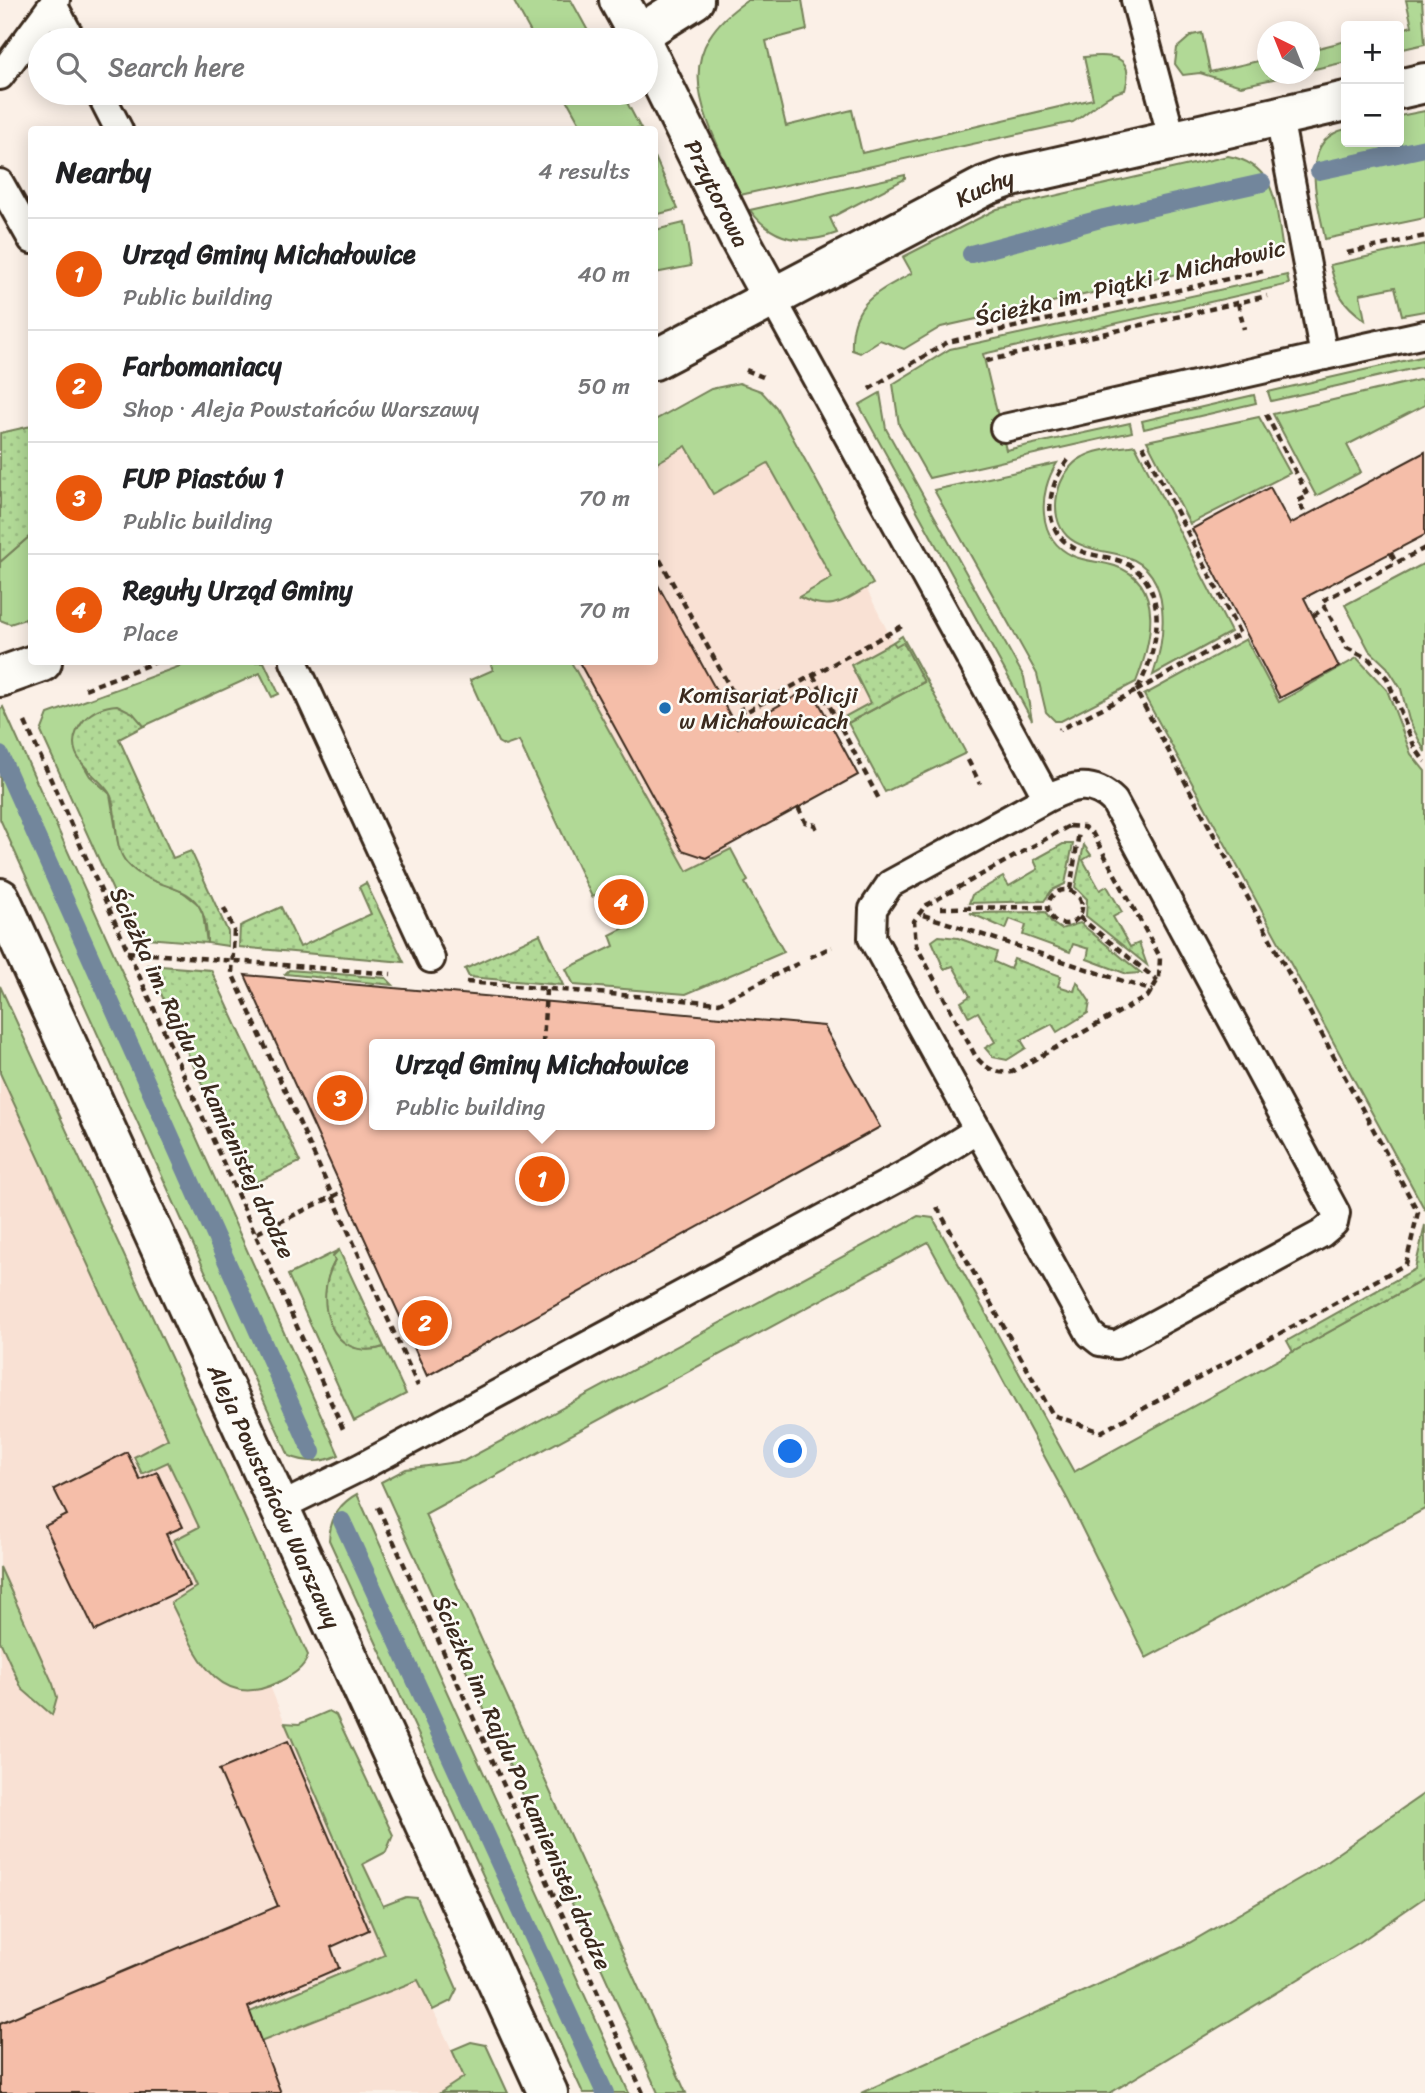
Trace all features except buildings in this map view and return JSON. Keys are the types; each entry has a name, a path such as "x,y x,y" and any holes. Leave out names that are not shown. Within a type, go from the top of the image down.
{"street":[{"name":"Przytorowa","path":"619,0 634,28"},
{"path":"658,29 694,0"},
{"name":"Przytorowa","path":"658,76 772,298"},
{"path":"1404,88 1425,83"},
{"name":"Kuchy","path":"658,358 985,186 1007,178 1341,102"},
{"path":"0,677 34,665"},
{"name":"Aleja Powstańców Warszawy","path":"0,898 548,2093"}],"lane":[{"path":"1135,0 1173,142"},
{"path":"36,28 55,2 67,28"},
{"path":"0,76 28,38"},
{"path":"106,105 117,126"},
{"path":"1279,117 1324,356"},
{"path":"0,183 28,233"},
{"path":"772,298 1047,798"},
{"path":"1004,428 1425,334"},
{"path":"295,665 431,959"},
{"path":"1081,786 1095,788 1114,801 1331,1199 1336,1218 1321,1234 1122,1343 1110,1345 1090,1334 976,1131 872,938 871,919 877,901 890,884 1047,798 1081,786"},
{"path":"280,1507 361,1467 841,1209 976,1131"}],"path":[{"name":"Ścieżka im. Piątki z Michałowic","path":"866,391 947,342 1310,274 1425,236"},
{"path":"986,361 1310,274"},
{"path":"736,369 767,378"},
{"path":"1051,729 1067,729 1240,634 1141,442 1131,399"},
{"path":"1265,408 1308,496 1298,501 1307,515"},
{"path":"1074,451 1051,489 1048,501 1054,527 1069,545 1130,566 1143,577 1152,595 1156,635 1146,675 1136,691"},
{"path":"1425,548 1322,601 1347,648 1369,659 1387,678 1412,742 1425,762"},
{"path":"1391,553 1396,563"},
{"path":"658,556 744,713 908,623"},
{"path":"1313,616 1326,607"},
{"path":"83,690 148,665"},
{"path":"813,675 880,801"},
{"path":"933,1200 1053,1415 1101,1432 1406,1264 1418,1212 1136,691"},
{"name":"Ścieżka im. Rajdu Po kamienistej drodze","path":"22,713 34,746 257,1233 346,1435"},
{"path":"968,760 984,793"},
{"path":"798,807 806,822 815,825 818,834"},
{"path":"1070,890 1080,826"},
{"path":"1080,826 1093,834 1160,957 1158,981 1153,991 1012,1072 999,1073 989,1069 976,1057 916,944 913,929 920,911 1064,828 1080,826"},
{"path":"1070,890 1082,901 1079,917 1071,924 1060,924 1051,917 1048,906 1055,893 1070,890"},
{"path":"920,911 1048,906"},
{"path":"224,908 234,930 232,973 424,1398"},
{"path":"920,911 1153,991"},
{"path":"1079,917 1158,981"},
{"path":"543,1039 546,989"},
{"path":"257,1233 342,1192"},
{"name":"Ścieżka im. Rajdu Po kamienistej drodze","path":"375,1500 643,2093"}],"shaded area":[{"path":"658,426 808,472 895,646 924,682 834,731 858,775 729,845 748,881 674,922 533,665 658,665"},
{"path":"0,1073 276,1673 270,1686 285,1723 299,1724 472,2093 0,2093"}],"green space":[{"path":"513,0 571,0 586,28 528,28"},
{"path":"748,0 802,0 807,30 766,41 786,126 852,110 862,153 1093,99 1084,57 1111,57 1124,63 1127,69 1125,90 1105,99 1073,122 740,195 706,116 700,91 699,67 706,44 721,22"},
{"path":"1406,0 1422,0 1425,44 1404,49 1404,28 1412,26"},
{"path":"1202,33 1210,72 1257,61 1257,83 1241,86 1200,73 1183,75 1175,64 1177,48 1192,35"},
{"path":"1341,42 1341,63 1320,68 1320,48"},
{"path":"570,105 628,105 639,126 581,126"},
{"path":"1425,111 1425,218 1325,239 1314,175 1321,146 1330,135 1341,131 1341,147 1404,147 1404,115"},
{"path":"1228,156 1245,161 1266,179 1276,204 1283,250 941,327 904,349 880,340 860,353 852,350 855,321 868,301 912,273 903,257 997,209"},
{"path":"658,164 678,209 658,214"},
{"path":"905,175 905,179 830,218 837,233 824,237 800,239 778,234 750,210"},
{"path":"684,223 691,266 658,272 658,229"},
{"path":"1425,244 1425,311 1402,315 1395,287 1360,294 1365,320 1341,297 1330,265"},
{"path":"1287,275 1289,284 983,354 1006,450 1130,423 1132,432 929,478 899,425 893,384 950,349"},
{"path":"1425,356 1425,366 1271,401 1268,392"},
{"path":"1423,379 1425,405 1347,445 1361,472 1316,496 1273,414"},
{"path":"739,383 761,391 776,407 873,584 838,603 821,604 799,597 832,578 768,463 713,494 686,446 658,462 658,418 711,389"},
{"path":"880,393 886,429 1024,677 1032,720 859,405"},
{"path":"1254,395 1256,403 1144,429 1142,421"},
{"path":"1259,417 1290,473 1190,524 1147,441"},
{"path":"28,427 28,538 0,562 0,433"},
{"path":"1135,445 1231,632 1153,675 1161,644 1162,609 1153,577 1142,565 1127,557 1073,541 1061,527 1056,505 1061,482 1074,463 1095,452"},
{"path":"1057,463 1046,487 1044,501 1044,514 1052,538 1073,556 1115,566 1131,574 1142,586 1148,600 1150,616 1146,650 1136,682 1061,721 1055,721 1046,712 1037,674 934,490"},
{"path":"28,538 28,625 25,619 10,624 0,620 0,562"},
{"path":"1425,563 1425,752 1409,720 1401,689 1387,667 1369,650 1345,605"},
{"path":"902,636 966,753 885,792 848,723 924,682 902,643 895,647 893,642"},
{"path":"1246,639 1279,702 1357,658 1387,690 1411,754 1425,771 1425,1210 1144,695"},
{"path":"893,642 896,646 903,642 924,682 848,723 844,717 870,703 851,665"},
{"path":"183,665 265,665 279,694 272,697 260,673 144,726 140,721 78,732 77,754 90,776 110,794 118,842 139,873 183,892 198,904 203,914 207,943 134,937 41,732 48,714"},
{"path":"491,665 573,665 687,871 731,849 748,881 745,883 784,952 686,994 574,985 566,969 614,946 610,935 642,919 623,882 592,897 519,741 505,746 498,742 470,680 493,670"},
{"path":"117,705 133,713 144,726 119,739 173,858 191,851 228,932 228,946 207,943 205,921 199,906 190,897 139,874 122,856 111,796 83,764 74,745 76,733 87,717 99,709"},
{"path":"3,707 339,1455 314,1461 289,1456 0,819 0,710"},
{"path":"1063,844 1073,844 1065,884 1052,890 1044,901 969,903 972,895 1003,877 1009,886 1038,869 1034,860"},
{"path":"1084,845 1091,855 1083,860 1100,890 1107,886 1122,912 1113,917 1130,947 1139,943 1147,965 1086,916 1087,899 1075,887"},
{"path":"366,883 404,962 239,947 240,926 281,907 300,947 371,914 359,887"},
{"path":"1045,912 1052,923 1061,929 1080,923 1141,973 1127,974 1087,959 1089,949 1073,944 1070,952 1023,935 1026,925 1010,919 1006,929 970,913"},
{"path":"540,934 563,985 469,977 465,969"},
{"path":"939,936 958,938 997,952 994,962 1010,969 1014,959 1061,976 1058,986 1074,991 1077,982 1090,1002 1088,1013 1057,1032 1052,1024 1021,1040 1026,1048 1007,1060 993,1057 985,1048 995,1042 978,1012 969,1017 961,1002 970,996 953,966 944,969 932,941"},
{"path":"148,965 211,970 300,1162 248,1186"},
{"path":"289,970 386,978 393,985 285,974"},
{"path":"0,986 308,1655 300,1669 277,1683 255,1690 237,1689 222,1682 198,1656 171,1603 196,1587 174,1540 199,1527 168,1462 142,1474 134,1457 168,1439 0,1073"},
{"path":"918,1216 933,1218 1074,1472 1425,1279 1425,1509 1146,1658 1068,1500 928,1242 425,1514 686,2093 658,2093 381,1482 406,1469 464,1461"},
{"path":"1425,1225 1425,1279 1293,1352 1287,1341 1415,1269"},
{"path":"339,1250 333,1256 335,1261 326,1292 327,1309 332,1324 340,1337 351,1346 366,1349 384,1347 406,1394 354,1421 288,1275"},
{"path":"339,1250 384,1347 365,1350 350,1346 339,1338 331,1325 326,1310 325,1293 335,1261 333,1256"},
{"path":"357,1494 629,2093 583,2093 329,1540 336,1513 345,1502"},
{"path":"0,1567 53,1684 57,1697 52,1715 22,1689 0,1641"},
{"path":"329,1711 336,1715 393,1835 386,1852 363,1864 383,1906 406,1897 417,1898 457,1989 451,2001 433,2010 418,1980 207,2063 58,2093 385,1955 285,1723 299,1724"},
{"path":"1425,1793 1425,1897 1360,1942 1110,2093 861,2093 1189,1943 1309,1873"},
{"path":"471,2042 486,2045 508,2093 440,2093 464,2077 452,2050"}],"waterway":[{"path":"1319,171 1425,148"},
{"path":"971,254 1104,218 1262,183"},
{"path":"0,755 312,1452"},
{"path":"342,1521 605,2093"}],"place":[{"name":"Komisariat Policji w Michałowicach","path":"665,708"},
{"name":"Reguły Urząd Gminy","path":"621,902"},
{"name":"FUP Piastów 1","path":"340,1098"},
{"name":"Urząd Gminy Michałowice","path":"542,1179"},
{"name":"Farbomaniacy","path":"425,1323"}]}
